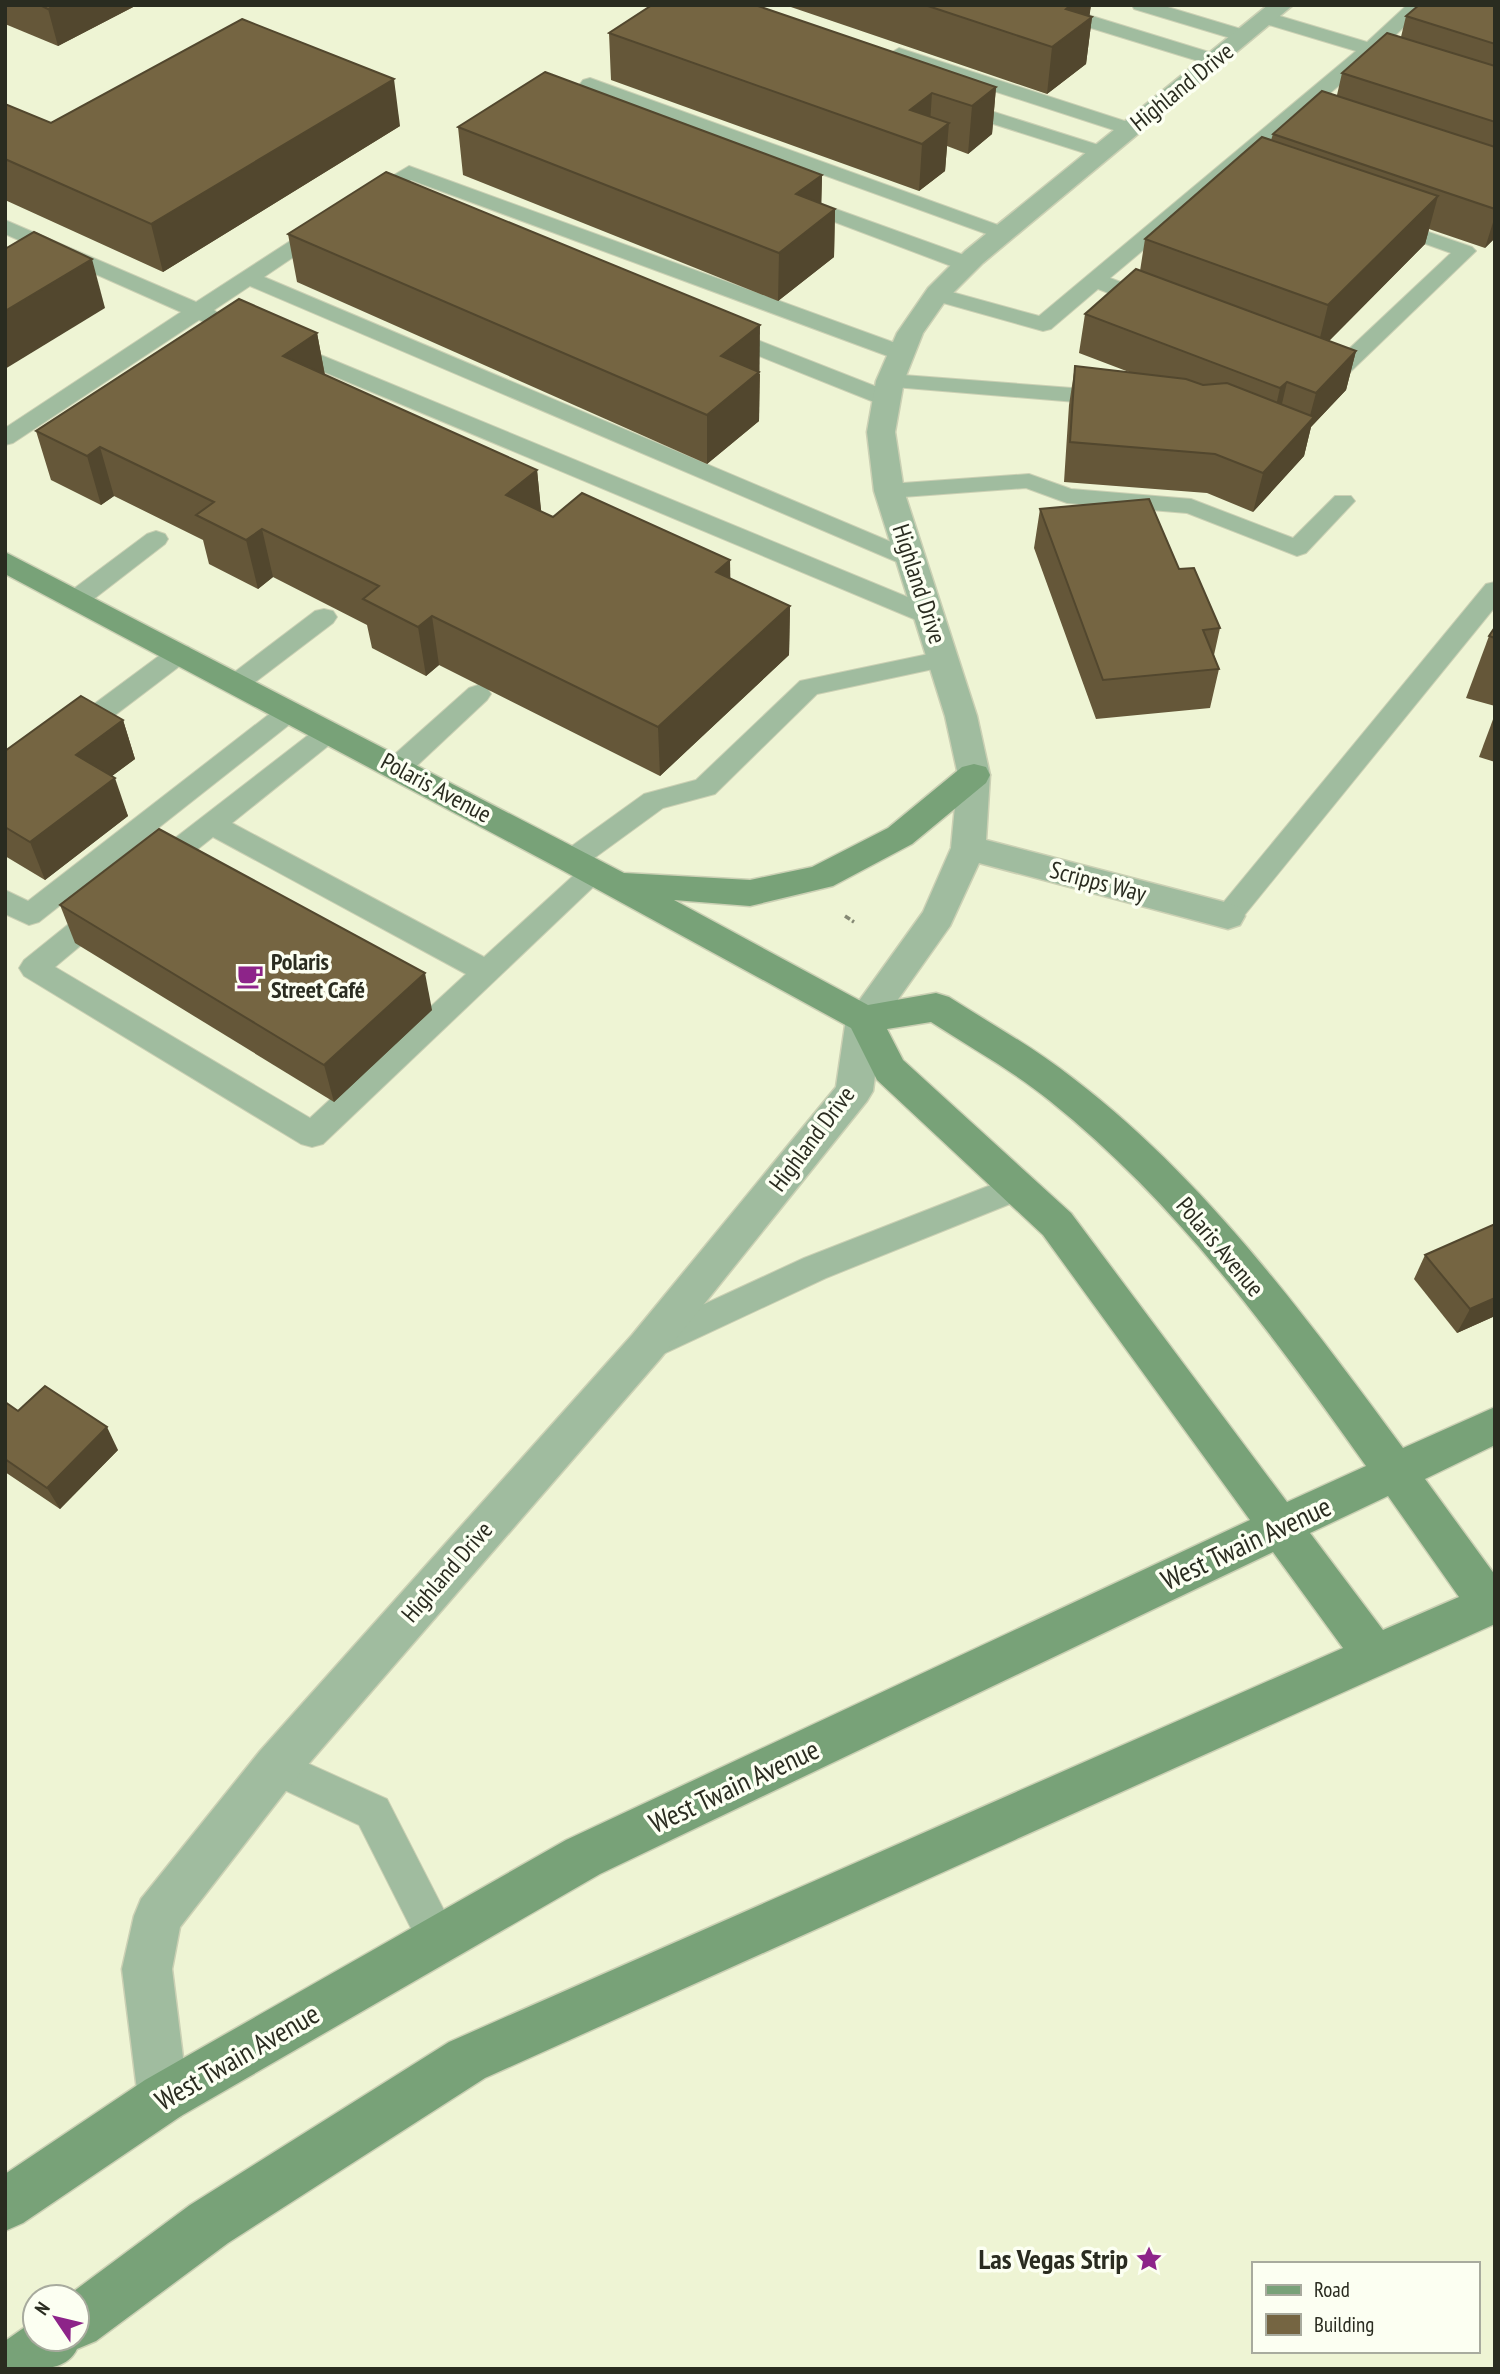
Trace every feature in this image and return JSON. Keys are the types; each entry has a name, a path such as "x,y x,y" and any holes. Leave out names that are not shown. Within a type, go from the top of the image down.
{"street":[{"name":"Highland Drive","path":"163,2098 147,1969 158,1916 276,1767 646,1347 854,1091 864,1019 938,917 968,848 975,775 961,716 889,491 881,432 892,378 909,332 937,294 1002,233 1264,20"},
{"name":"Polaris Avenue","path":"5,561 594,872 864,1019 936,1007 1075,1100 1175,1193 1294,1337 1492,1603"},
{"path":"594,872 750,893 821,877 900,836 975,775"},
{"name":"Scripps Way","path":"968,848 1228,916"},
{"path":"864,1019 890,1070 1057,1224 1375,1656"},
{"name":"West Twain Avenue","path":"5,2205 163,2098 583,1857 1495,1425"},
{"path":"91,2312 209,2224 467,2060 1492,1603"},
{"path":"13,2369 35,2353"}],"lane":[{"path":"1036,5 1215,60"},
{"path":"1141,5 1264,20 1407,61"},
{"path":"937,294 1042,324 1370,49 1418,5"},
{"path":"877,47 1130,129"},
{"path":"570,97 612,70"},
{"path":"590,84 1002,233"},
{"path":"937,100 1101,152"},
{"path":"1301,107 1327,115"},
{"path":"1228,167 1255,177"},
{"path":"437,182 460,168"},
{"path":"5,438 409,172 892,378"},
{"path":"377,192 403,203"},
{"path":"779,194 967,264"},
{"path":"1299,357 1337,372 1465,251 1373,218"},
{"path":"5,226 236,327"},
{"path":"41,266 65,252"},
{"path":"249,278 913,560"},
{"path":"1095,279 1171,309"},
{"path":"700,324 892,378 1135,399"},
{"path":"261,337 930,616"},
{"path":"889,491 1029,481 1067,496 1191,506 1297,548 1343,501"},
{"path":"78,599 156,539"},
{"path":"1228,916 1495,590"},
{"path":"237,683 324,617"},
{"path":"5,784 180,653"},
{"path":"329,732 210,823 34,968 312,1135 594,872 654,801 705,787 809,687 943,660"},
{"path":"397,768 478,694"},
{"path":"5,900 29,915 290,711"},
{"path":"210,823 487,972"},
{"path":"646,1347 815,1268 1019,1187"},
{"path":"276,1767 373,1812 438,1940"}],"building":[{"path":"652,5 755,5 996,87 972,106 932,93 910,110 949,123 922,144 609,33"},
{"path":"925,5 1071,5 1066,9 1092,17 1052,47"},
{"path":"1419,5 1495,5 1495,44 1406,16"},
{"path":"242,19 394,79 151,224 5,159 5,104 51,123"},
{"path":"1387,33 1495,66 1495,122 1342,73"},
{"path":"545,72 822,175 796,194 835,209 779,253 458,127"},
{"path":"1322,91 1495,147 1495,209 1273,134"},
{"path":"1262,137 1438,196 1328,305 1145,239"},
{"path":"386,172 760,325 721,356 759,372 707,415 288,234"},
{"path":"34,232 92,259 5,311 5,249"},
{"path":"1136,269 1356,351 1316,393 1287,382 1280,388 1085,314"},
{"path":"239,299 317,333 283,356 537,470 506,495 553,517 582,493 730,560 716,572 790,606 658,727 432,616 418,627 363,599 379,586 262,529 246,540 196,515 214,502 100,447 87,456 36,431"},
{"path":"1075,366 1186,379 1203,385 1227,383 1314,417 1263,473 1215,454 1070,442"},
{"path":"1149,499 1179,569 1194,568 1220,628 1203,630 1219,669 1103,680 1040,509"},
{"path":"1495,627 1495,638 1489,636"},
{"path":"81,696 123,720 76,755 115,778 30,842 5,827 5,751"},
{"name":"Polaris Street Café","path":"159,829 425,973 324,1065 60,905"},
{"path":"1495,1224 1495,1298 1470,1309 1425,1255"},
{"path":"45,1386 107,1427 47,1488 5,1459 5,1402 18,1411"}],"place":[{"name":"Polaris Street Café","path":"250,976"},
{"name":"Las Vegas Strip","path":"1149,2259"}]}
